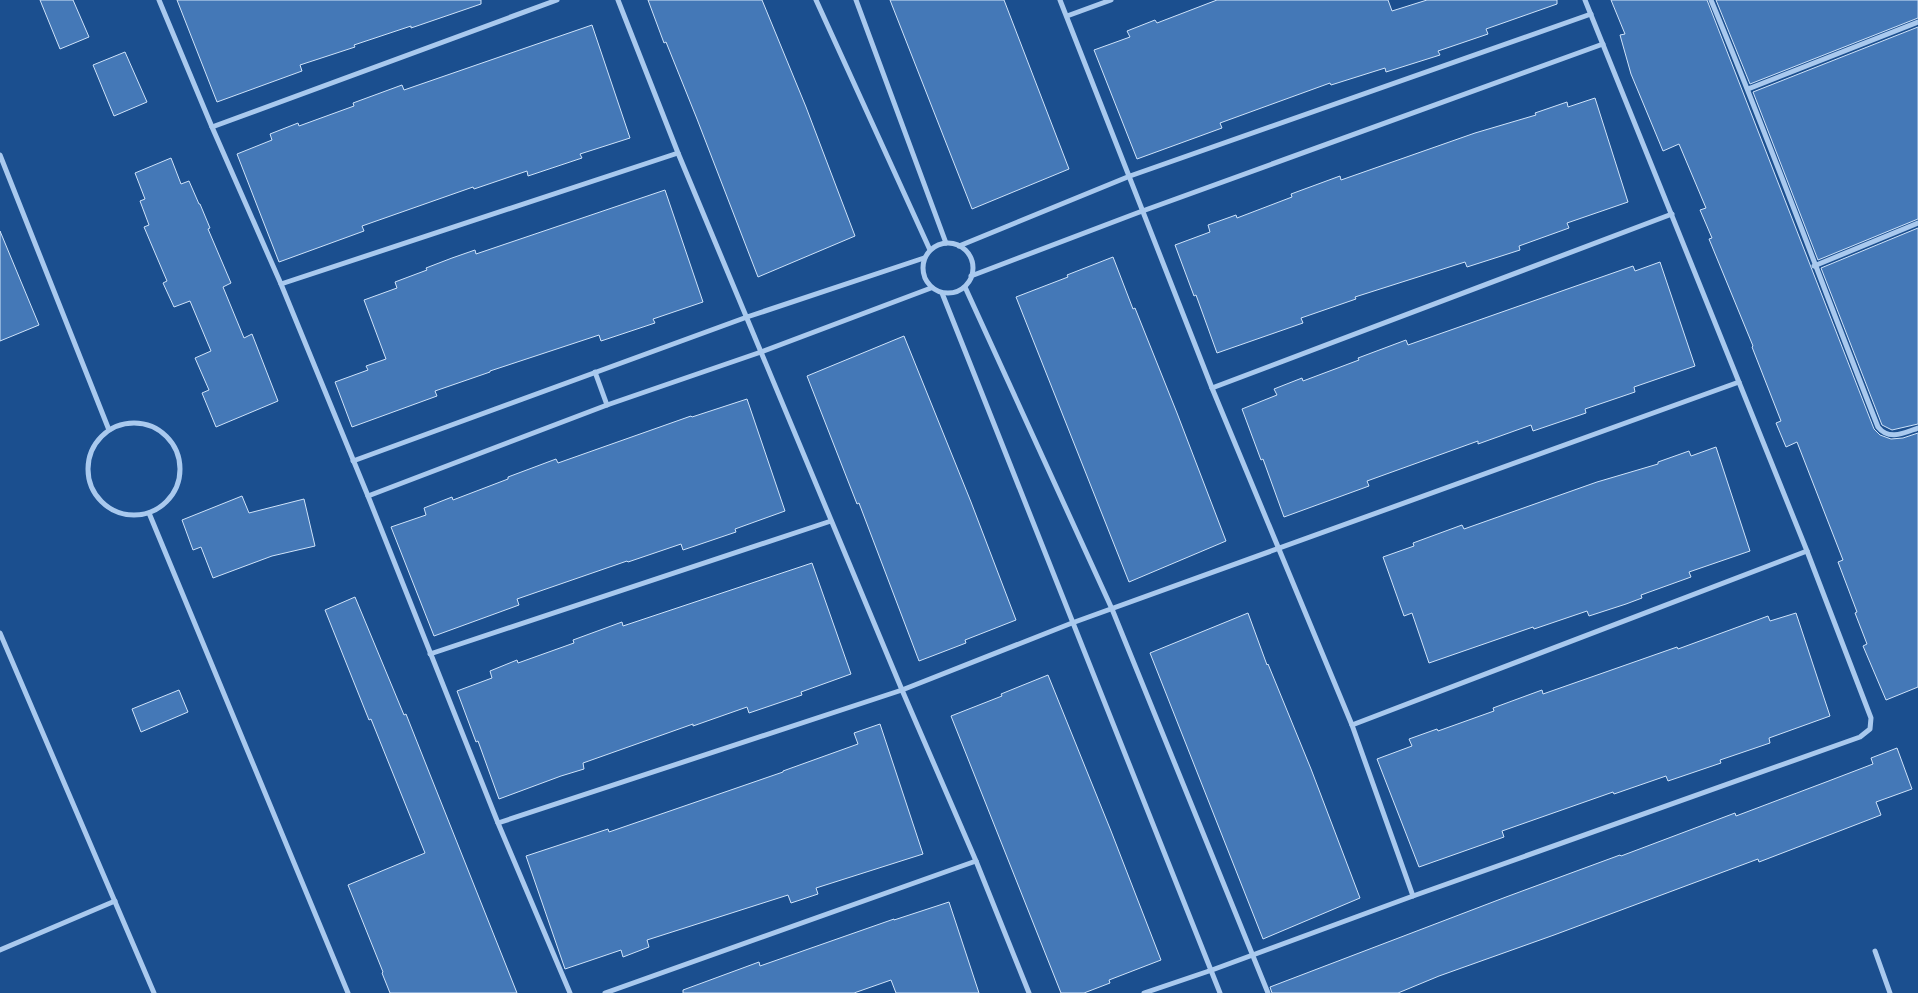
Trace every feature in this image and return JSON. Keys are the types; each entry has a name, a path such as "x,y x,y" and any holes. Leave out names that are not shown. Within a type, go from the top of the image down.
{"street":[{"path":"159,0 281,284 368,496 498,823 570,993"},
{"path":"212,127 557,0"},
{"path":"618,0 678,153 902,690 976,861 1029,993"},
{"path":"816,0 930,250"},
{"path":"856,0 946,243"},
{"path":"1060,0 1212,388 1352,725 1413,896"},
{"path":"1067,16 1111,0"},
{"path":"1144,993 1860,737 1870,728 1871,718 1807,551 1585,0"},
{"path":"1712,0 1878,427 1888,436 1903,434 1918,428"},
{"path":"959,246 1130,176 1590,14"},
{"path":"1748,89 1918,22"},
{"path":"972,276 1143,211 1603,44"},
{"path":"281,284 678,153"},
{"path":"0,155 109,430"},
{"path":"1212,388 1672,214"},
{"path":"1814,266 1918,223"},
{"path":"946,243 964,249 973,264 972,276 965,286 954,293 942,293 931,288 923,274 922,266 924,258 930,250 934,246 946,243"},
{"path":"353,461 747,317 924,258"},
{"path":"965,286 1112,609 1251,956 1268,993"},
{"path":"368,496 607,405 761,352 931,288"},
{"path":"942,293 1220,993"},
{"path":"595,372 607,405"},
{"path":"498,823 902,690 1072,623 1739,382"},
{"path":"130,423 152,426 170,439 180,459 179,481 168,500 149,512 130,515 112,509 97,497 89,480 88,461 96,443 109,430 130,423"},
{"path":"149,512 348,993"},
{"path":"430,654 831,521"},
{"path":"1352,725 1807,551"},
{"path":"0,633 154,993"},
{"path":"605,993 976,861"},
{"path":"0,950 115,901"},
{"path":"1875,951 1890,993"}],"building":[{"path":"40,0 73,0 89,37 60,49"},
{"path":"177,0 481,0 481,4 354,45 355,47 300,65 302,71 217,102"},
{"path":"648,0 762,0 806,107 855,236 758,277 697,119 666,42 664,43"},
{"path":"890,0 1004,0 1069,169 972,209"},
{"path":"1217,0 1388,0 1392,11 1427,0 1557,0 1557,4 1486,29 1488,34 1438,51 1440,55 1386,72 1385,68 1331,85 1330,83 1220,123 1222,128 1137,159 1094,50 1130,37 1127,31 1155,20 1157,23"},
{"path":"1611,0 1707,0 1874,429 1880,435 1891,439 1903,438 1918,433 1918,687 1886,700 1863,646 1867,644 1838,562 1843,560 1797,442 1786,447 1776,423 1781,421 1753,346 1709,239 1712,238 1700,210 1706,208 1679,144 1663,151 1631,74 1620,35 1625,34"},
{"path":"1716,0 1918,0 1918,18 1750,84"},
{"path":"592,25 630,138 580,154 582,158 528,176 527,171 474,189 473,187 362,226 364,231 279,262 237,154 272,140 270,134 298,123 299,126 354,106 353,103 402,85 404,90"},
{"path":"1918,27 1918,219 1818,260 1753,92"},
{"path":"125,52 147,102 114,116 93,65"},
{"path":"1595,98 1628,202 1567,223 1569,228 1519,246 1520,250 1467,267 1465,262 1355,297 1356,299 1301,318 1303,323 1217,353 1175,245 1210,232 1208,225 1236,215 1237,218 1292,197 1291,194 1340,176 1341,180 1475,133 1536,115 1535,113 1567,102 1568,107"},
{"path":"171,158 181,184 189,181 200,204 210,228 208,229 231,283 223,287 244,338 252,334 278,401 216,427 202,393 209,390 195,358 211,351 190,301 174,307 163,283 167,281 144,227 149,225 140,201 145,199 135,173"},
{"path":"665,190 703,302 653,319 655,323 601,341 599,335 490,371 435,391 437,396 352,427 335,382 368,370 366,366 386,359 364,300 397,288 395,282 452,258 475,250 476,254"},
{"path":"1918,228 1918,424 1892,430 1882,425 1821,268"},
{"path":"0,231 39,325 0,341"},
{"path":"1113,257 1177,413 1226,541 1129,582 1016,297"},
{"path":"1660,262 1695,366 1634,387 1635,392 1585,409 1586,413 1533,431 1531,425 1478,444 1478,441 1367,481 1369,486 1284,517 1242,409 1277,395 1274,389 1302,378 1303,381 1406,340 1408,345 1633,266 1635,271"},
{"path":"904,336 1016,620 965,640 966,643 919,661 859,503 857,504 807,376"},
{"path":"747,399 785,511 735,529 736,532 683,550 681,544 517,599 519,605 434,636 391,527 426,515 424,508 452,497 453,500 556,459 558,463 691,416"},
{"path":"1716,447 1750,551 1689,572 1691,577 1641,595 1642,598 1626,604 1589,616 1587,611 1534,629 1533,627 1429,663 1412,613 1404,616 1383,557 1414,546 1413,543 1462,525 1464,529 1597,482 1658,464 1658,462 1689,451 1691,456"},
{"path":"242,496 249,513 304,499 315,546 272,556 213,578 201,547 193,550 182,520"},
{"path":"812,563 851,674 801,692 802,695 749,713 747,707 583,763 584,769 499,799 457,691 492,678 490,671 517,660 518,663 574,643 573,640 622,622 623,626"},
{"path":"355,597 404,715 406,714 517,993 390,993 348,885 425,853 325,610"},
{"path":"1248,613 1267,665 1311,769 1360,898 1263,939 1150,653"},
{"path":"1796,613 1830,716 1769,738 1770,743 1720,760 1721,763 1668,781 1666,776 1614,794 1613,792 1502,831 1504,837 1419,867 1377,759 1412,746 1409,739 1494,711 1493,708 1542,690 1543,694 1677,647 1678,649 1768,616 1770,621"},
{"path":"1048,675 1161,960 1109,980 1110,983 1084,993 1061,993 951,716"},
{"path":"179,690 188,712 141,732 132,709"},
{"path":"880,724 923,854 816,888 818,894 791,903 788,895 647,940 649,947 623,957 621,950 565,969 526,856 608,829 609,832 783,772 858,744 854,733"},
{"path":"1897,748 1912,789 1876,802 1881,815 1759,862 1758,859 1439,976 1398,993 1272,993 1270,987 1506,897 1735,813 1736,816 1826,782 1873,764 1871,758"},
{"path":"949,902 979,993 896,993 891,980 854,993 683,993 683,990 759,962 760,966 894,919"}]}
